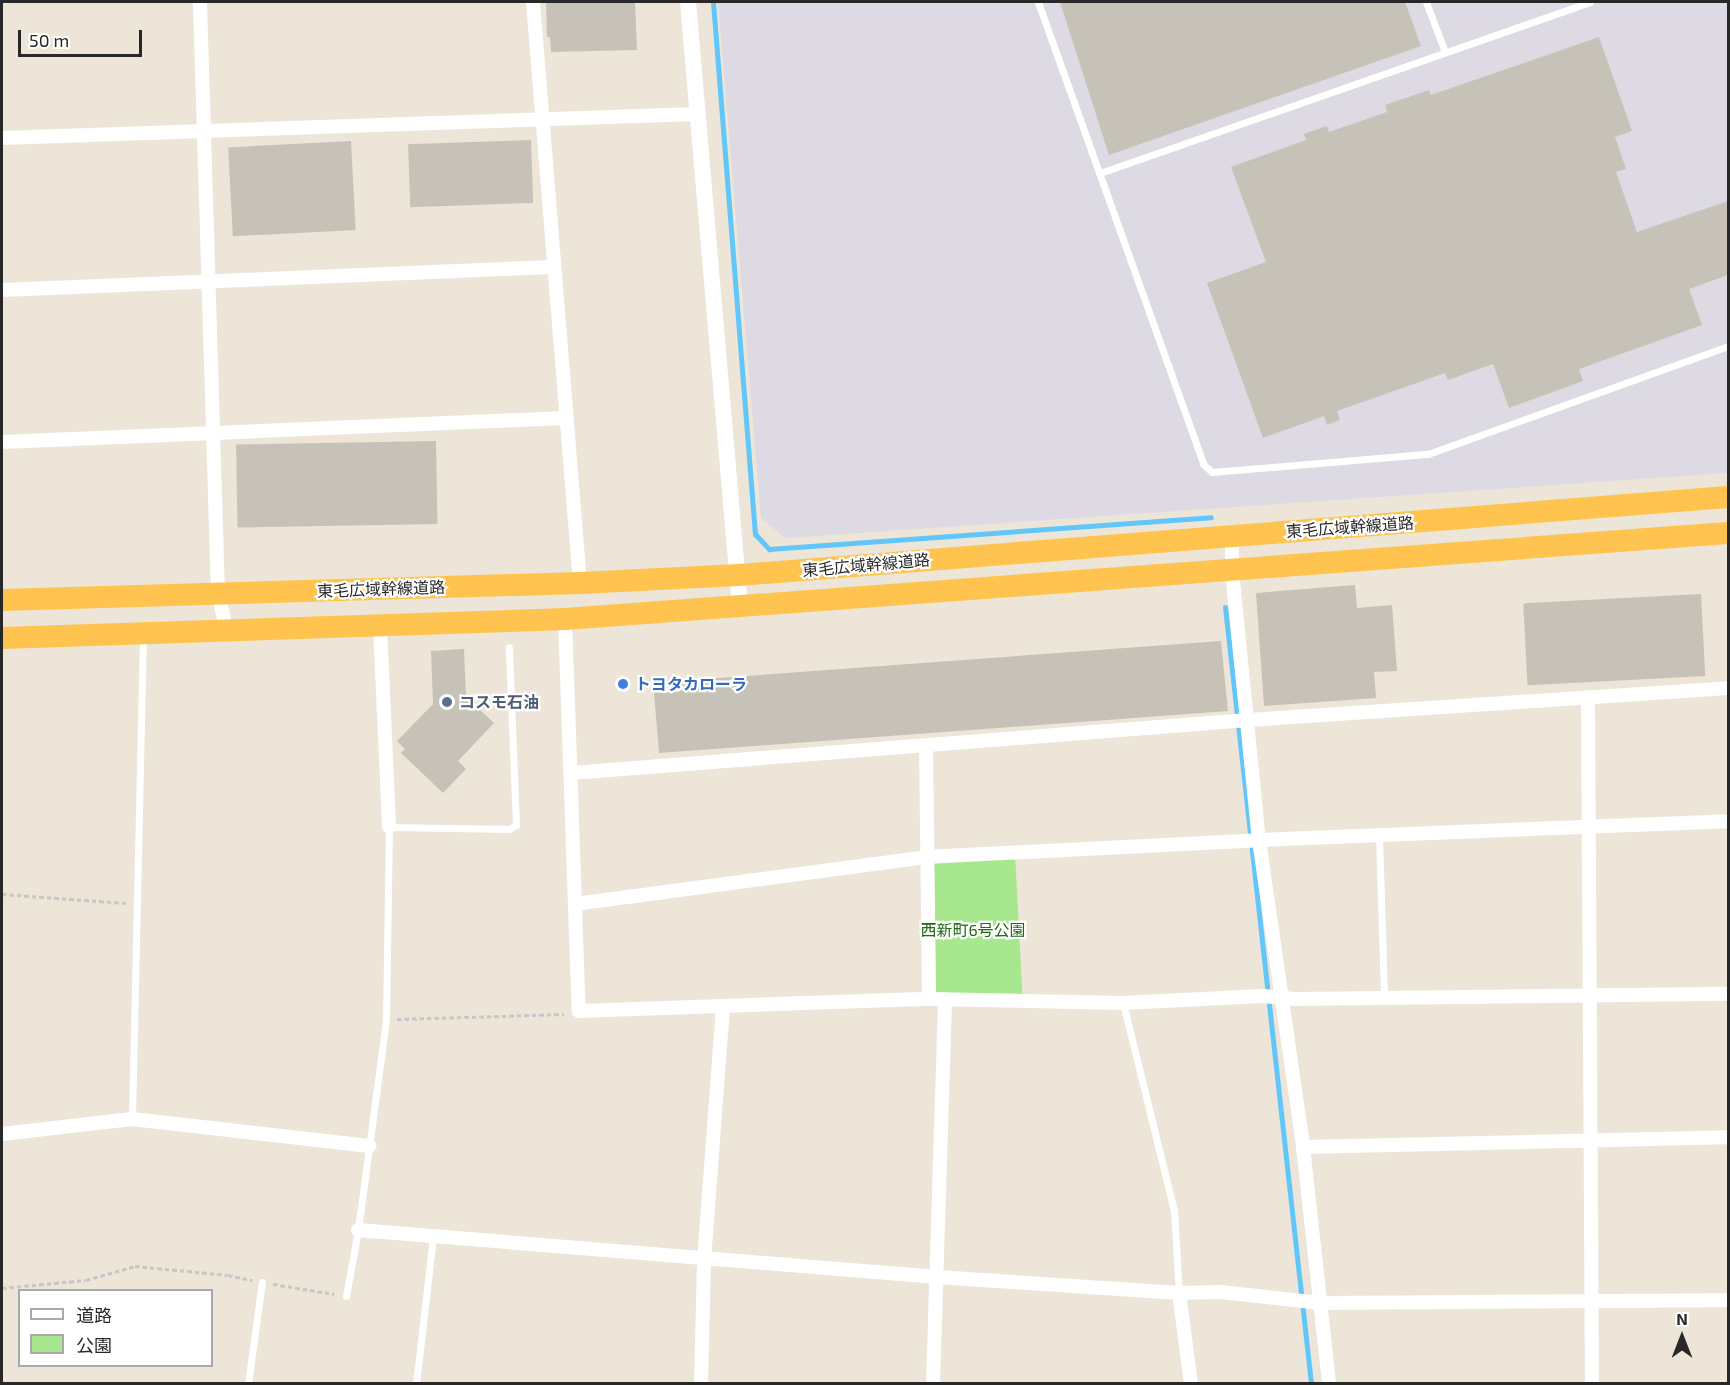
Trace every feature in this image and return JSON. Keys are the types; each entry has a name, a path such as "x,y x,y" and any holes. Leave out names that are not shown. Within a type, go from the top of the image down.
{"highway":[{"name":"東毛広域幹線道路","path":"2,600 580,583 739,575 1728,498"},
{"name":"東毛広域幹線道路","path":"2,638 565,619 1232,572 1728,533"}],"street":[{"path":"200,2 218,593 227,631"},
{"path":"533,2 580,583"},
{"path":"688,2 741,607"},
{"path":"2,138 697,114"},
{"path":"2,290 553,267"},
{"path":"2,442 565,418"},
{"path":"1232,536 1232,572 1259,840 1303,1148 1329,1383"},
{"path":"565,619 579,1011 929,999 1123,1003 1281,998 1728,994"},
{"path":"380,627 389,827"},
{"path":"571,773 1248,720 1728,688"},
{"path":"1588,697 1592,1383"},
{"path":"926,746 929,999"},
{"path":"575,904 926,857 1590,825 1728,821"},
{"path":"933,1383 945,999"},
{"path":"701,1383 705,1260 723,1006"},
{"path":"2,1134 132,1119 369,1146"},
{"path":"1303,1148 1728,1137"},
{"path":"358,1230 705,1260 1179,1293 1221,1292 1321,1303 1728,1300"},
{"path":"1179,1293 1191,1383"}],"lane":[{"path":"1038,2 1203,464 1212,472 1428,454 1728,346"},
{"path":"1426,2 1445,52"},
{"path":"1100,173 1590,2"},
{"path":"132,1119 143,634"},
{"path":"346,1296 358,1230 386,1019 389,827 509,829 516,825 509,647"},
{"path":"1379,835 1384,998"},
{"path":"1123,1003 1174,1210 1179,1293"},
{"path":"416,1383 433,1236"},
{"path":"248,1383 262,1282"}],"path":[{"path":"2,894 137,904"},
{"path":"386,1019 563,1014 579,1011"},
{"path":"2,1288 86,1280 135,1266 228,1275 346,1296"}],"shaded area":[{"path":"718,2 1728,2 1728,473 785,538 761,518"}],"green space":[{"name":"西新町6号公園","path":"1015,853 1023,1001 934,1005 926,858"}],"building":[{"path":"546,2 635,2 637,50 551,52 550,37 547,37"},
{"path":"1060,2 1405,2 1421,46 1109,155"},
{"path":"1599,37 1632,131 1615,137 1626,169 1616,172 1637,232 1728,201 1728,275 1689,289 1702,325 1579,369 1583,381 1509,408 1493,364 1448,380 1445,373 1337,411 1340,420 1327,425 1324,416 1263,438 1207,283 1266,262 1231,167 1306,140 1304,134 1327,126 1329,132 1387,112 1385,105 1429,90 1431,95"},
{"path":"531,140 533,203 410,207 408,144"},
{"path":"351,141 356,230 233,236 228,147"},
{"path":"436,441 437,524 237,527 236,444"},
{"path":"1355,585 1357,608 1392,605 1397,671 1374,672 1376,698 1264,706 1256,593"},
{"path":"1701,594 1705,676 1528,685 1523,603"},
{"path":"1221,641 1228,711 659,753 654,693 679,692 678,681"},
{"path":"464,649 466,697 494,723 458,761 466,769 443,793 401,753 405,749 397,741 433,704 431,651"}],"waterway":[{"path":"713,2 755,534 769,549 1211,517"},
{"path":"1225,607 1311,1384"}],"place":[{"name":"トヨタカローラ","path":"623,684"},
{"name":"コスモ石油","path":"447,702"}]}
